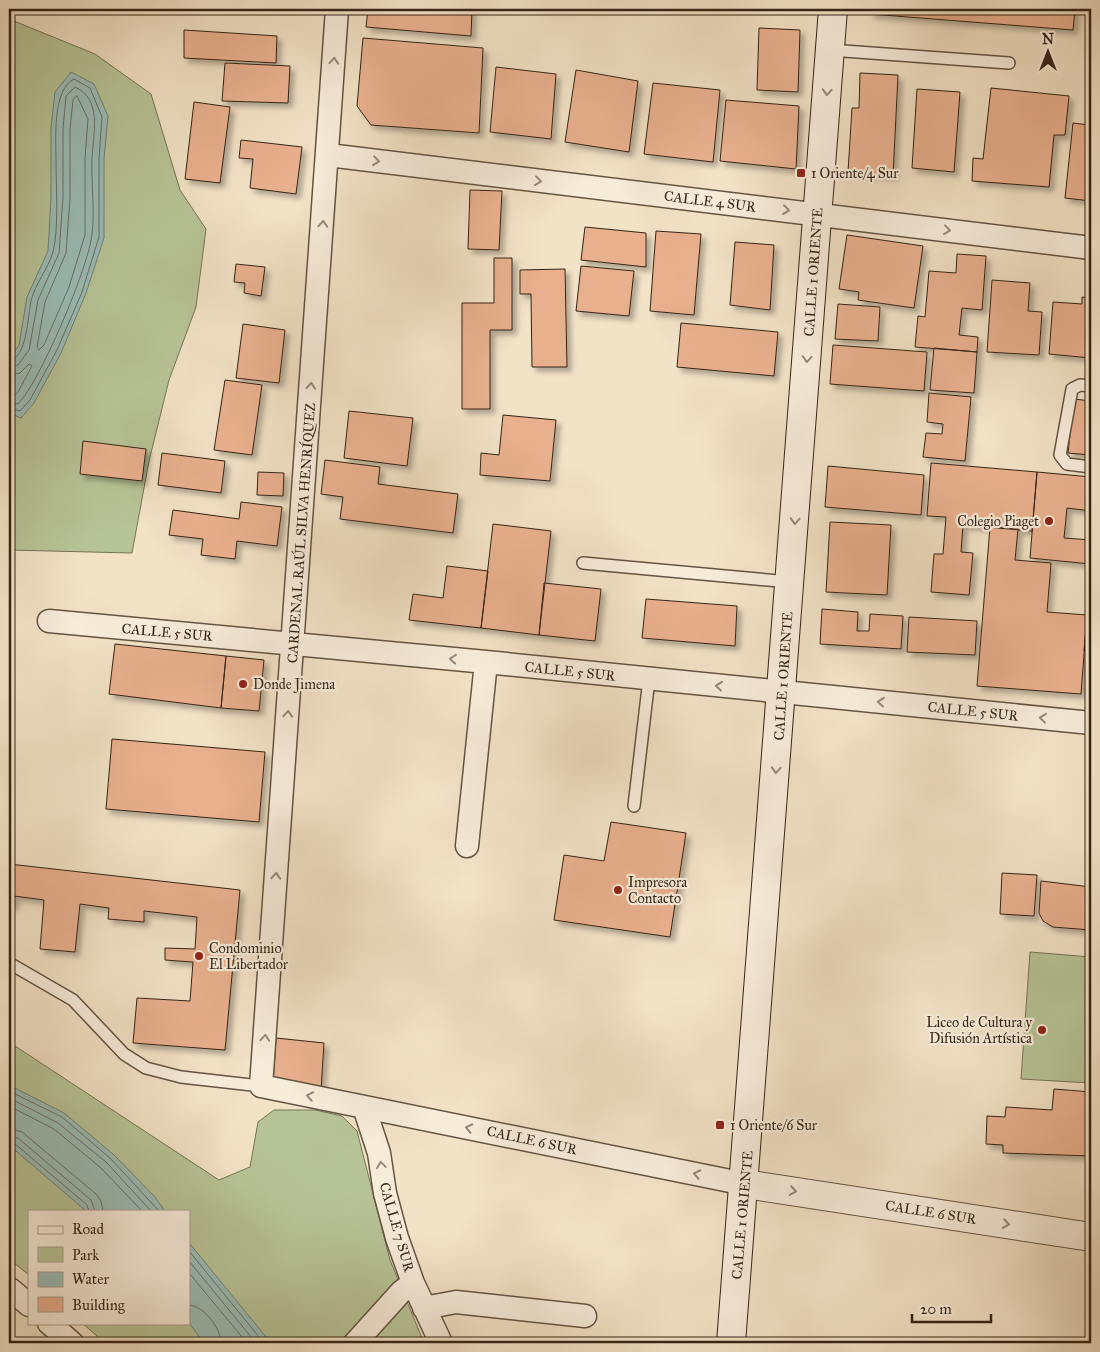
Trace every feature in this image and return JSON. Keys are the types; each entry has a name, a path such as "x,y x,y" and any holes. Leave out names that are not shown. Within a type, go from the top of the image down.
{"main road":[{"name":"CALLE 1 ORIENTE","path":"731,1343 745,1184 833,9"},
{"name":"CALLE 6 SUR","path":"745,1184 1091,1237"}],"street":[{"name":"CARDENAL RAÚL SILVA HENRÍQUEZ","path":"261,1086 337,9"},
{"name":"CALLE 4 SUR","path":"328,155 1091,248"},
{"name":"CALLE 5 SUR","path":"49,621 486,662 1091,723"},
{"path":"467,846 486,662"},
{"name":"CALLE 6 SUR","path":"261,1086 745,1184"},
{"name":"CALLE 7 SUR","path":"364,1107 379,1153 385,1193 397,1238 413,1283 441,1343"},
{"path":"355,1343 371,1323 401,1292 413,1283"},
{"path":"9,1289 28,1304"},
{"path":"424,1308 456,1302 585,1316"},
{"path":"50,1324 72,1343"}],"lane":[{"path":"830,50 1009,64"},
{"path":"1091,386 1080,385 1072,389 1060,455 1067,464 1091,467"},
{"path":"582,563 790,582"},
{"path":"634,806 649,679"},
{"name":"CALLE 6 SUR","path":"9,963 73,1000 124,1054 146,1068 181,1077 261,1086"}],"green space":[{"path":"9,19 95,54 151,94 180,190 206,229 196,307 169,380 149,461 132,553 9,550"},
{"path":"1030,952 1091,957 1091,1083 1021,1079"},
{"path":"9,1042 219,1180 250,1167 258,1122 274,1110 315,1110 342,1116 357,1131 390,1260 424,1343 105,1343 83,1324 190,1324 190,1210 28,1210 28,1274 9,1259"}],"water":[{"path":"71,72 94,84 108,116 104,159 104,238 86,293 61,353 34,403 21,418 9,413 9,359 19,345 27,297 48,251 51,197 51,128 55,92"},
{"path":"9,1085 64,1113 113,1154 154,1196 164,1210 85,1210 9,1145"},
{"path":"190,1244 271,1343 204,1343 190,1324"}],"building":[{"path":"368,9 472,9 471,36 366,27"},
{"path":"870,9 1075,9 1073,30 870,14"},
{"path":"759,28 800,30 798,92 757,90"},
{"path":"184,30 277,36 276,63 184,58"},
{"path":"363,38 483,48 479,133 371,125 357,106"},
{"path":"225,63 290,66 288,103 222,101"},
{"path":"496,67 556,74 551,139 490,132"},
{"path":"576,70 638,81 629,152 565,142"},
{"path":"860,73 898,75 893,176 848,172 852,108 859,108"},
{"path":"653,83 720,90 713,162 644,154"},
{"path":"991,88 1069,96 1065,135 1054,135 1049,187 972,181 973,158 983,159"},
{"path":"917,89 960,92 954,172 912,168"},
{"path":"726,100 799,106 796,169 720,161"},
{"path":"194,102 230,107 220,183 185,179"},
{"path":"1090,118 1091,201 1065,198 1073,123 1089,125"},
{"path":"241,140 302,147 296,194 250,188 253,159 239,158"},
{"path":"470,190 502,191 499,250 468,249"},
{"path":"585,227 646,233 646,267 581,260"},
{"path":"656,231 701,234 694,315 650,311"},
{"path":"847,235 923,246 914,308 858,300 859,292 839,289"},
{"path":"735,242 774,245 770,310 730,305"},
{"path":"957,254 986,256 982,310 962,308 959,335 978,337 977,352 915,347 918,316 925,317 929,271 956,273"},
{"path":"494,258 512,258 512,330 490,330 490,409 462,409 462,303 494,303"},
{"path":"236,264 265,267 261,296 244,293 245,283 234,282"},
{"path":"581,266 634,271 629,316 576,311"},
{"path":"565,269 567,367 532,367 531,294 520,294 520,270"},
{"path":"992,280 1030,283 1028,311 1042,312 1039,355 987,352"},
{"path":"1082,297 1091,298 1091,358 1049,354 1053,302 1082,304"},
{"path":"838,304 880,307 878,341 835,339"},
{"path":"681,323 778,332 774,376 677,367"},
{"path":"243,324 285,330 279,383 236,378"},
{"path":"833,345 927,352 924,391 830,384"},
{"path":"934,348 977,352 974,393 930,390"},
{"path":"225,380 262,385 252,455 214,450"},
{"path":"929,393 971,397 965,461 923,457 926,433 942,434 943,424 927,422"},
{"path":"1074,399 1091,401 1091,455 1068,453"},
{"path":"349,411 413,418 407,466 344,458"},
{"path":"503,415 556,420 550,481 480,475 481,453 499,455"},
{"path":"83,441 146,449 142,481 80,474"},
{"path":"162,453 225,461 221,493 158,485"},
{"path":"325,460 380,467 378,484 458,494 453,533 340,519 343,497 321,494"},
{"path":"931,463 1037,472 1032,531 963,525 961,552 973,553 969,595 931,592 934,554 943,554 946,517 927,516"},
{"path":"828,466 924,475 921,515 825,507"},
{"path":"258,472 284,473 283,496 257,495"},
{"name":"Colegio Piaget","path":"1037,472 1091,477 1091,511 1067,508 1064,538 1091,540 1091,564 1030,558"},
{"path":"241,502 282,507 277,546 237,541 235,559 201,555 203,539 169,535 173,510 239,519"},
{"path":"830,522 891,525 887,595 826,592"},
{"path":"493,524 551,531 539,635 481,628"},
{"path":"990,527 1018,529 1015,560 1051,563 1047,612 1087,615 1081,694 977,686"},
{"path":"447,566 488,571 481,628 409,620 413,594 443,598"},
{"path":"544,583 601,589 595,641 539,635"},
{"path":"646,599 737,606 735,646 642,638"},
{"path":"822,609 858,612 857,631 869,631 870,614 903,616 901,649 820,644"},
{"path":"909,617 977,621 975,655 907,652"},
{"path":"1086,626 1091,626 1091,652 1084,651"},
{"path":"115,644 226,656 221,708 109,694"},
{"name":"Donde Jimena","path":"226,656 264,660 259,711 221,708"},
{"path":"112,739 265,752 259,822 106,809"},
{"name":"Impresora Contacto","path":"611,822 686,833 670,937 554,920 564,855 604,861"},
{"name":"Condominio El Libertador","path":"9,864 240,890 225,1050 133,1043 137,998 190,1001 193,962 165,960 165,948 195,949 197,917 144,911 144,922 108,919 109,908 80,904 75,952 40,949 44,900 14,896 13,906 9,905"},
{"path":"1002,873 1037,875 1034,916 1000,914"},
{"path":"1041,881 1091,887 1091,930 1053,927 1043,921 1039,913"},
{"path":"276,1038 324,1043 321,1090 273,1082"},
{"path":"1054,1089 1091,1092 1091,1156 1003,1153 1003,1145 986,1144 987,1116 1005,1117 1006,1107 1052,1110"}],"place":[{"name":"1 Oriente/4 Sur","path":"801,173"},
{"name":"Colegio Piaget","path":"1049,521"},
{"name":"Donde Jimena","path":"243,684"},
{"name":"Impresora Contacto","path":"618,890"},
{"name":"Condominio El Libertador","path":"199,956"},
{"name":"Liceo de Cultura y Difusión Artística","path":"1042,1030"},
{"name":"1 Oriente/6 Sur","path":"720,1125"}]}
